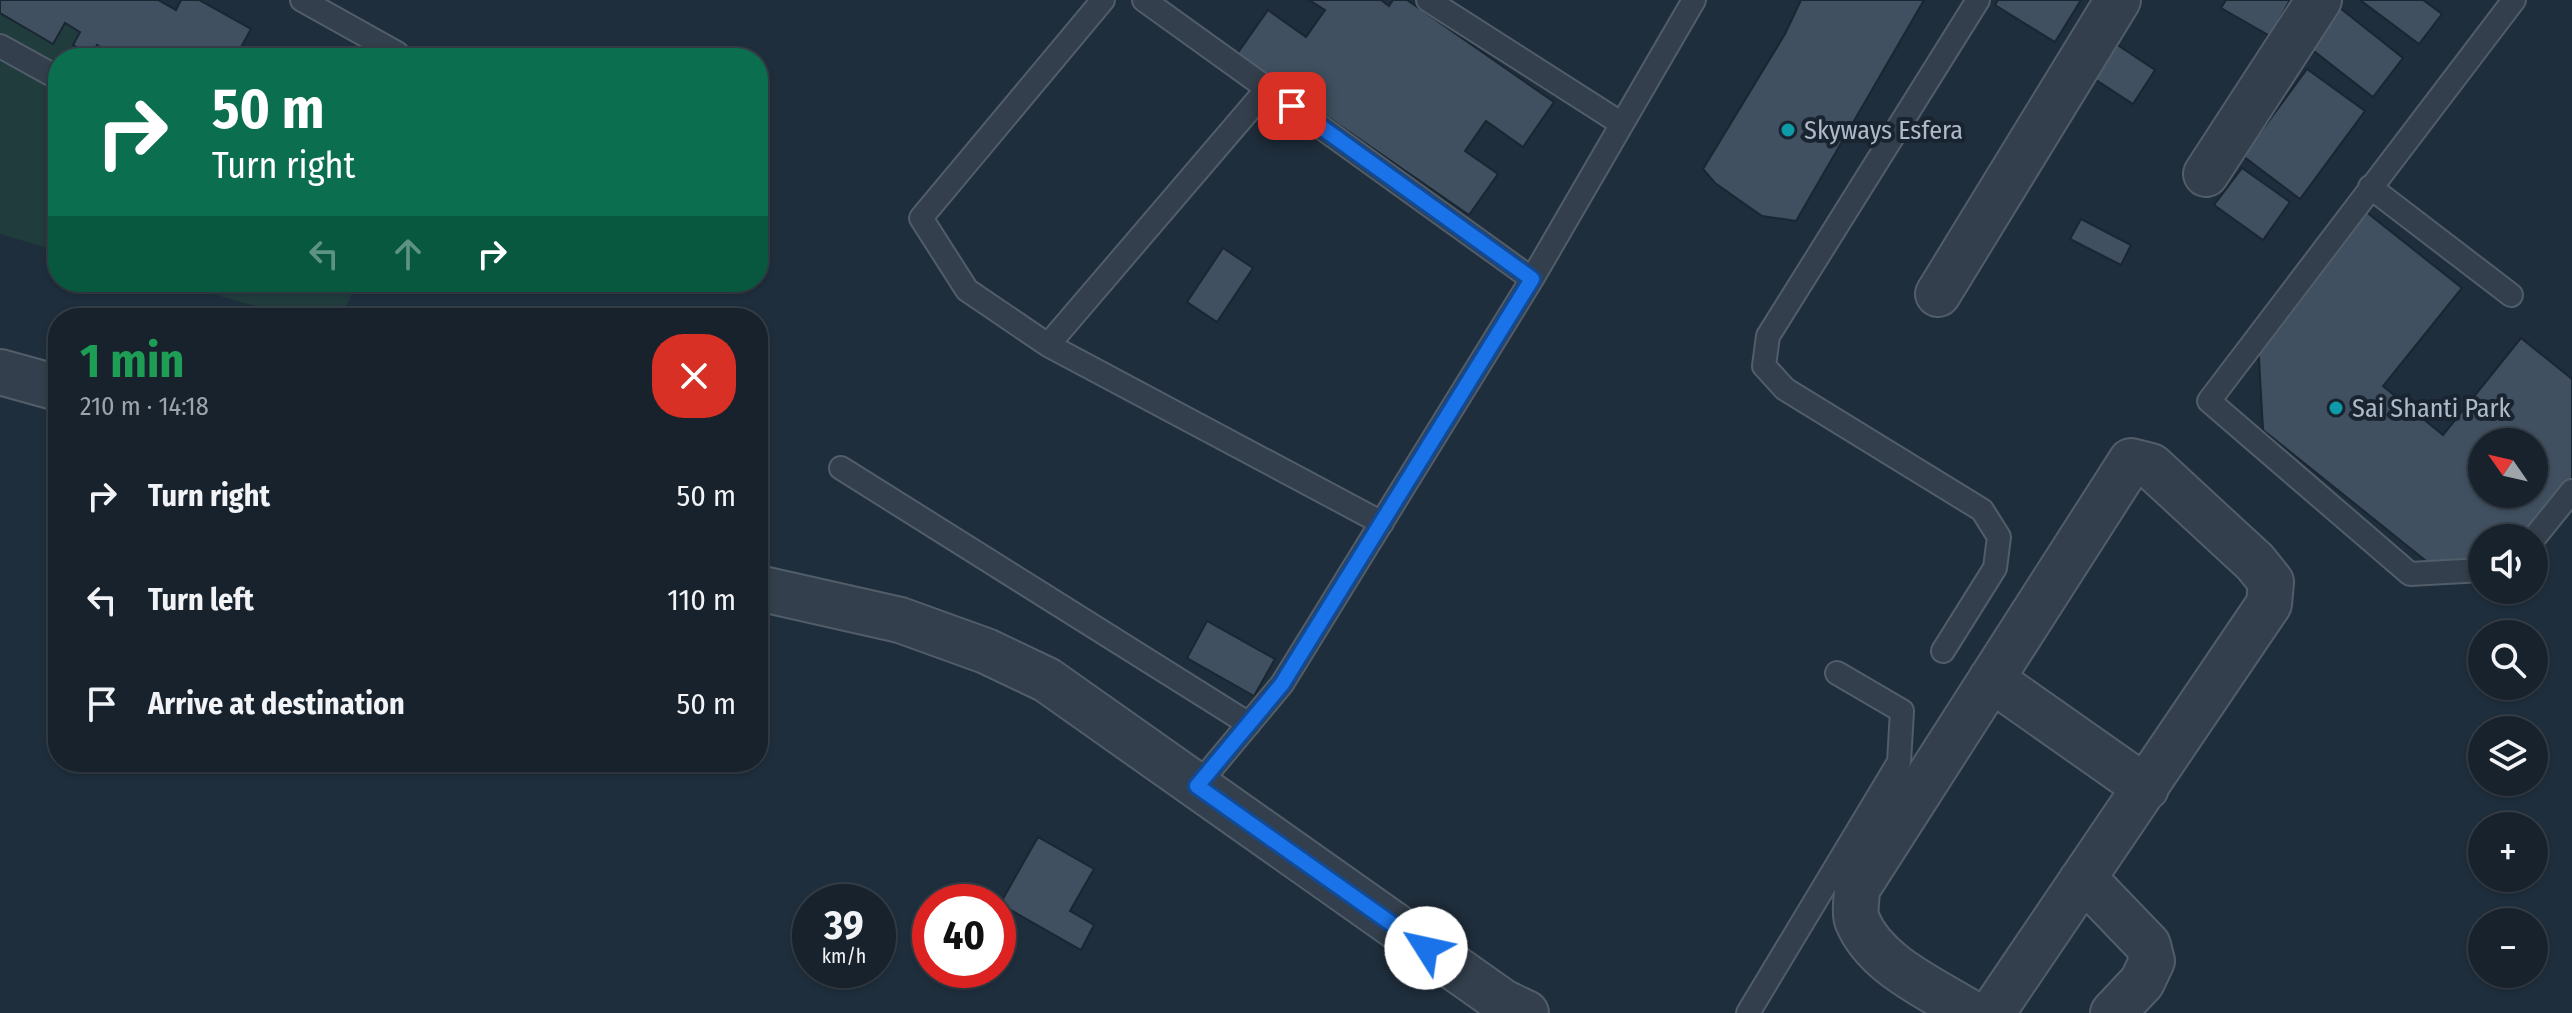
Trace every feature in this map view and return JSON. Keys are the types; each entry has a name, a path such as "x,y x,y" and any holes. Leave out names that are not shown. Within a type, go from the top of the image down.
{"street":[{"path":"1938,294 2118,0"},
{"path":"2206,174 2319,0"},
{"path":"0,372 48,385"},
{"path":"1971,1013 1897,968 1870,940 1856,917 1857,889 2131,461 2151,466 2255,562 2271,582 2269,604 1992,1013"},
{"path":"773,592 900,620 986,651 1047,680 1503,1002 1526,1013"},
{"path":"1991,679 2146,788"},
{"path":"2081,881 2098,893 2148,945 2152,961 2142,982 2113,1013"}],"lane":[{"path":"302,0 388,48"},
{"path":"1103,0 921,218 967,290 1048,345 1382,523"},
{"path":"1144,0 1532,279"},
{"path":"1428,0 1622,124"},
{"path":"1197,786 1282,684 1532,279 1694,0"},
{"path":"1943,651 1995,568 1999,537 1982,510 1785,389 1764,366 1768,336 1978,0"},
{"path":"2468,571 2410,574 2209,401 2514,0"},
{"path":"0,46 48,72"},
{"path":"1048,345 1267,89"},
{"path":"2370,187 2511,295"},
{"path":"841,468 1249,724"},
{"path":"2545,524 2572,491"},
{"path":"1748,1013 1899,762 1902,711 1837,673"}],"green space":[{"path":"0,0 151,48 48,48 48,248 0,234"},
{"path":"206,292 353,292 345,308 262,308"}],"building":[{"path":"0,0 158,0 176,10 181,0 199,0 251,29 241,48 102,48 97,45 95,48 78,48 73,45 80,32 65,23 53,44 0,13"},
{"path":"1309,0 1381,0 1389,6 1393,0 1407,0 1554,102 1523,147 1486,121 1465,151 1498,174 1469,215 1237,54 1268,10 1306,37 1325,10"},
{"name":"Skyways Esfera","path":"1801,0 1924,0 1796,221 1762,216 1715,183 1703,169 1785,34"},
{"path":"1998,0 2081,0 2055,42 1995,5"},
{"path":"2226,0 2290,0 2270,36 2221,8"},
{"path":"2360,0 2423,0 2442,14 2419,44"},
{"path":"2340,8 2403,58 2373,97 2310,48"},
{"path":"2107,38 2155,70 2133,104 2084,72"},
{"path":"2307,69 2365,111 2300,199 2243,156"},
{"path":"2242,168 2290,202 2263,240 2214,205"},
{"name":"Sai Shanti Park","path":"2365,211 2462,288 2383,386 2443,435 2521,338 2572,379 2572,485 2542,524 2468,524 2468,561 2436,569 2263,430 2258,342"},
{"path":"2081,219 2131,245 2121,265 2070,239"},
{"path":"1223,248 1253,268 1217,322 1187,302"},
{"path":"1207,621 1275,659 1254,696 1187,658"},
{"path":"1038,837 1094,869 1070,911 1094,925 1081,950 1016,913 1016,884 1011,884"}],"place":[{"name":"Skyways Esfera","path":"1788,130"},
{"name":"Sai Shanti Park","path":"2336,408"}],"route":[{"path":"1292,106 1532,279 1282,684 1197,786 1426,948"}]}
